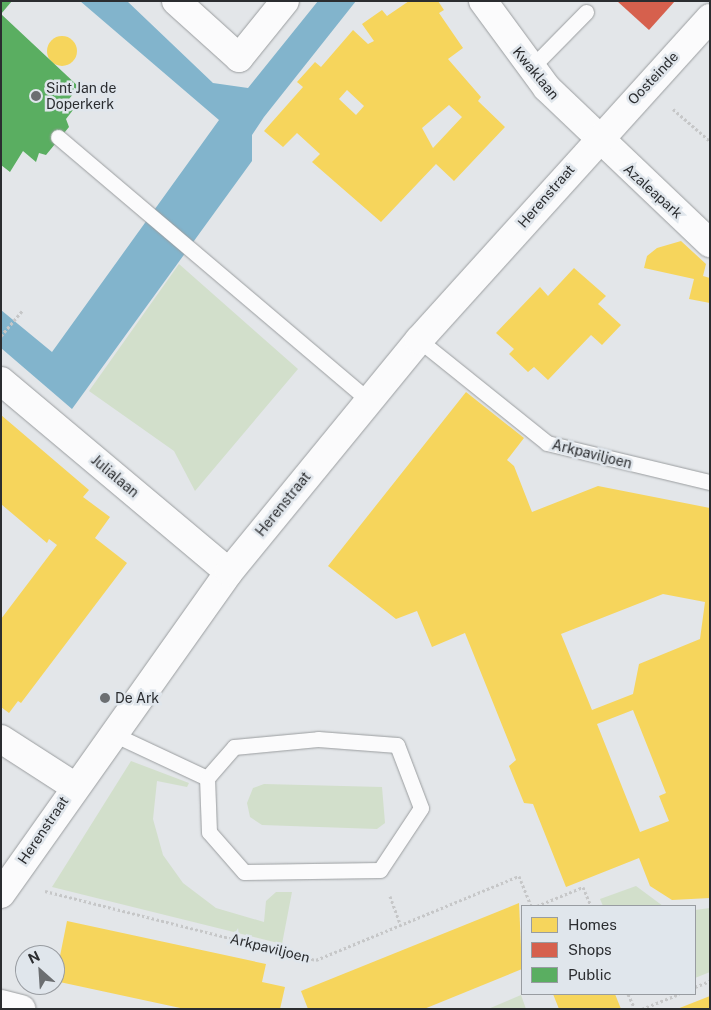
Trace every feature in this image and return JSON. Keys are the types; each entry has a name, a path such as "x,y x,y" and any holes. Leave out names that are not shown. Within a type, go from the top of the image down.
{"street":[{"path":"176,1 239,58 285,1"},
{"name":"Kwaklaan","path":"483,1 530,69 597,139"},
{"name":"Oosteinde","path":"597,139 646,84 710,18"},
{"name":"Azaleapark","path":"597,139 710,242"},
{"name":"Herenstraat","path":"5,888 74,786 229,572 368,400 597,139"},
{"name":"Julialaan","path":"1,381 229,572"},
{"path":"1,739 74,786"},
{"path":"1,1004 21,1009"}],"lane":[{"path":"530,69 586,12"},
{"path":"58,137 368,400"},
{"name":"Arkpaviljoen","path":"419,340 547,443 710,482"},
{"path":"111,734 207,778"},
{"path":"318,739 397,745 420,808 380,870 244,872 209,832 207,778 234,747 318,739"}],"path":[{"path":"646,84 710,141"},
{"path":"1,336 22,311"},
{"name":"Arkpaviljoen","path":"5,888 316,960 519,876 532,905"},
{"path":"539,905 582,887 591,905"},
{"path":"696,987 710,981"},
{"path":"628,995 634,1009"},
{"path":"642,1009 677,995"}],"green space":[{"path":"179,264 298,369 195,491 174,451 89,391"},
{"path":"131,761 189,783 187,787 157,781 153,819 163,855 183,883 216,908 264,922 266,901 276,892 292,892 282,944 52,887"},
{"path":"264,784 382,787 385,823 377,829 262,825 250,817 247,803 253,788"},
{"path":"636,886 662,905 603,905 600,899"},
{"path":"710,908 710,972 696,978 696,910"},
{"path":"521,995 526,1009 488,1009"}],"water":[{"path":"80,1 127,1 213,83 248,88 318,1 356,1 264,117 252,135 252,161 72,409 1,348 1,310 52,352 219,120"}],"building: Homes":[{"path":"409,1 438,1 444,10 439,13 463,48 448,59 481,97 478,101 505,127 454,181 436,164 381,222 312,162 320,154 297,133 283,147 264,131 303,87 297,82 315,62 321,67 353,30 368,44 374,41 362,24 382,10 387,16","holes":["347,90 364,106 356,115 339,99","449,105 462,117 433,148 422,128"]},
{"path":"62,36 73,40 77,51 73,62 62,66 51,62 47,51 51,40"},
{"path":"681,241 706,264 703,276 710,278 710,303 689,299 694,279 644,268 647,256 657,248"},
{"path":"574,268 606,296 598,304 621,325 602,345 591,335 548,380 534,367 528,372 509,354 514,349 496,333 540,287 548,296"},
{"path":"466,392 524,438 507,460 514,466 532,512 598,486 710,508 710,898 672,900 650,886 639,858 566,887 533,804 524,803 509,766 516,760 465,633 432,647 417,611 396,619 328,566","holes":["663,594 705,602 700,639 639,664 633,694 592,710 561,634","633,710 666,793 659,796 669,821 640,832 597,724"]},
{"path":"1,415 89,490 83,497 110,517 95,538 127,563 21,703 18,701 9,713 1,707 1,619 57,545 49,539 47,543 1,504"},
{"path":"519,903 521,969 424,1009 308,1009 301,991"},
{"path":"67,921 266,964 262,982 285,987 280,1009 185,1009 65,983 65,945 62,945"},
{"path":"553,995 615,995 621,1009 559,1009"},
{"path":"710,996 710,1009 677,1009"}],"building: Shops":[{"path":"617,1 675,1 649,30"}],"building: Public":[{"path":"1,1 12,1 1,14"},
{"name":"Sint Jan de Doperkerk","path":"1,14 79,87 64,105 73,110 66,119 69,127 46,155 39,153 36,162 23,151 10,172 1,165"}],"place":[{"name":"Sint Jan de Doperkerk","path":"36,96"},
{"name":"De Ark","path":"105,698"}]}
